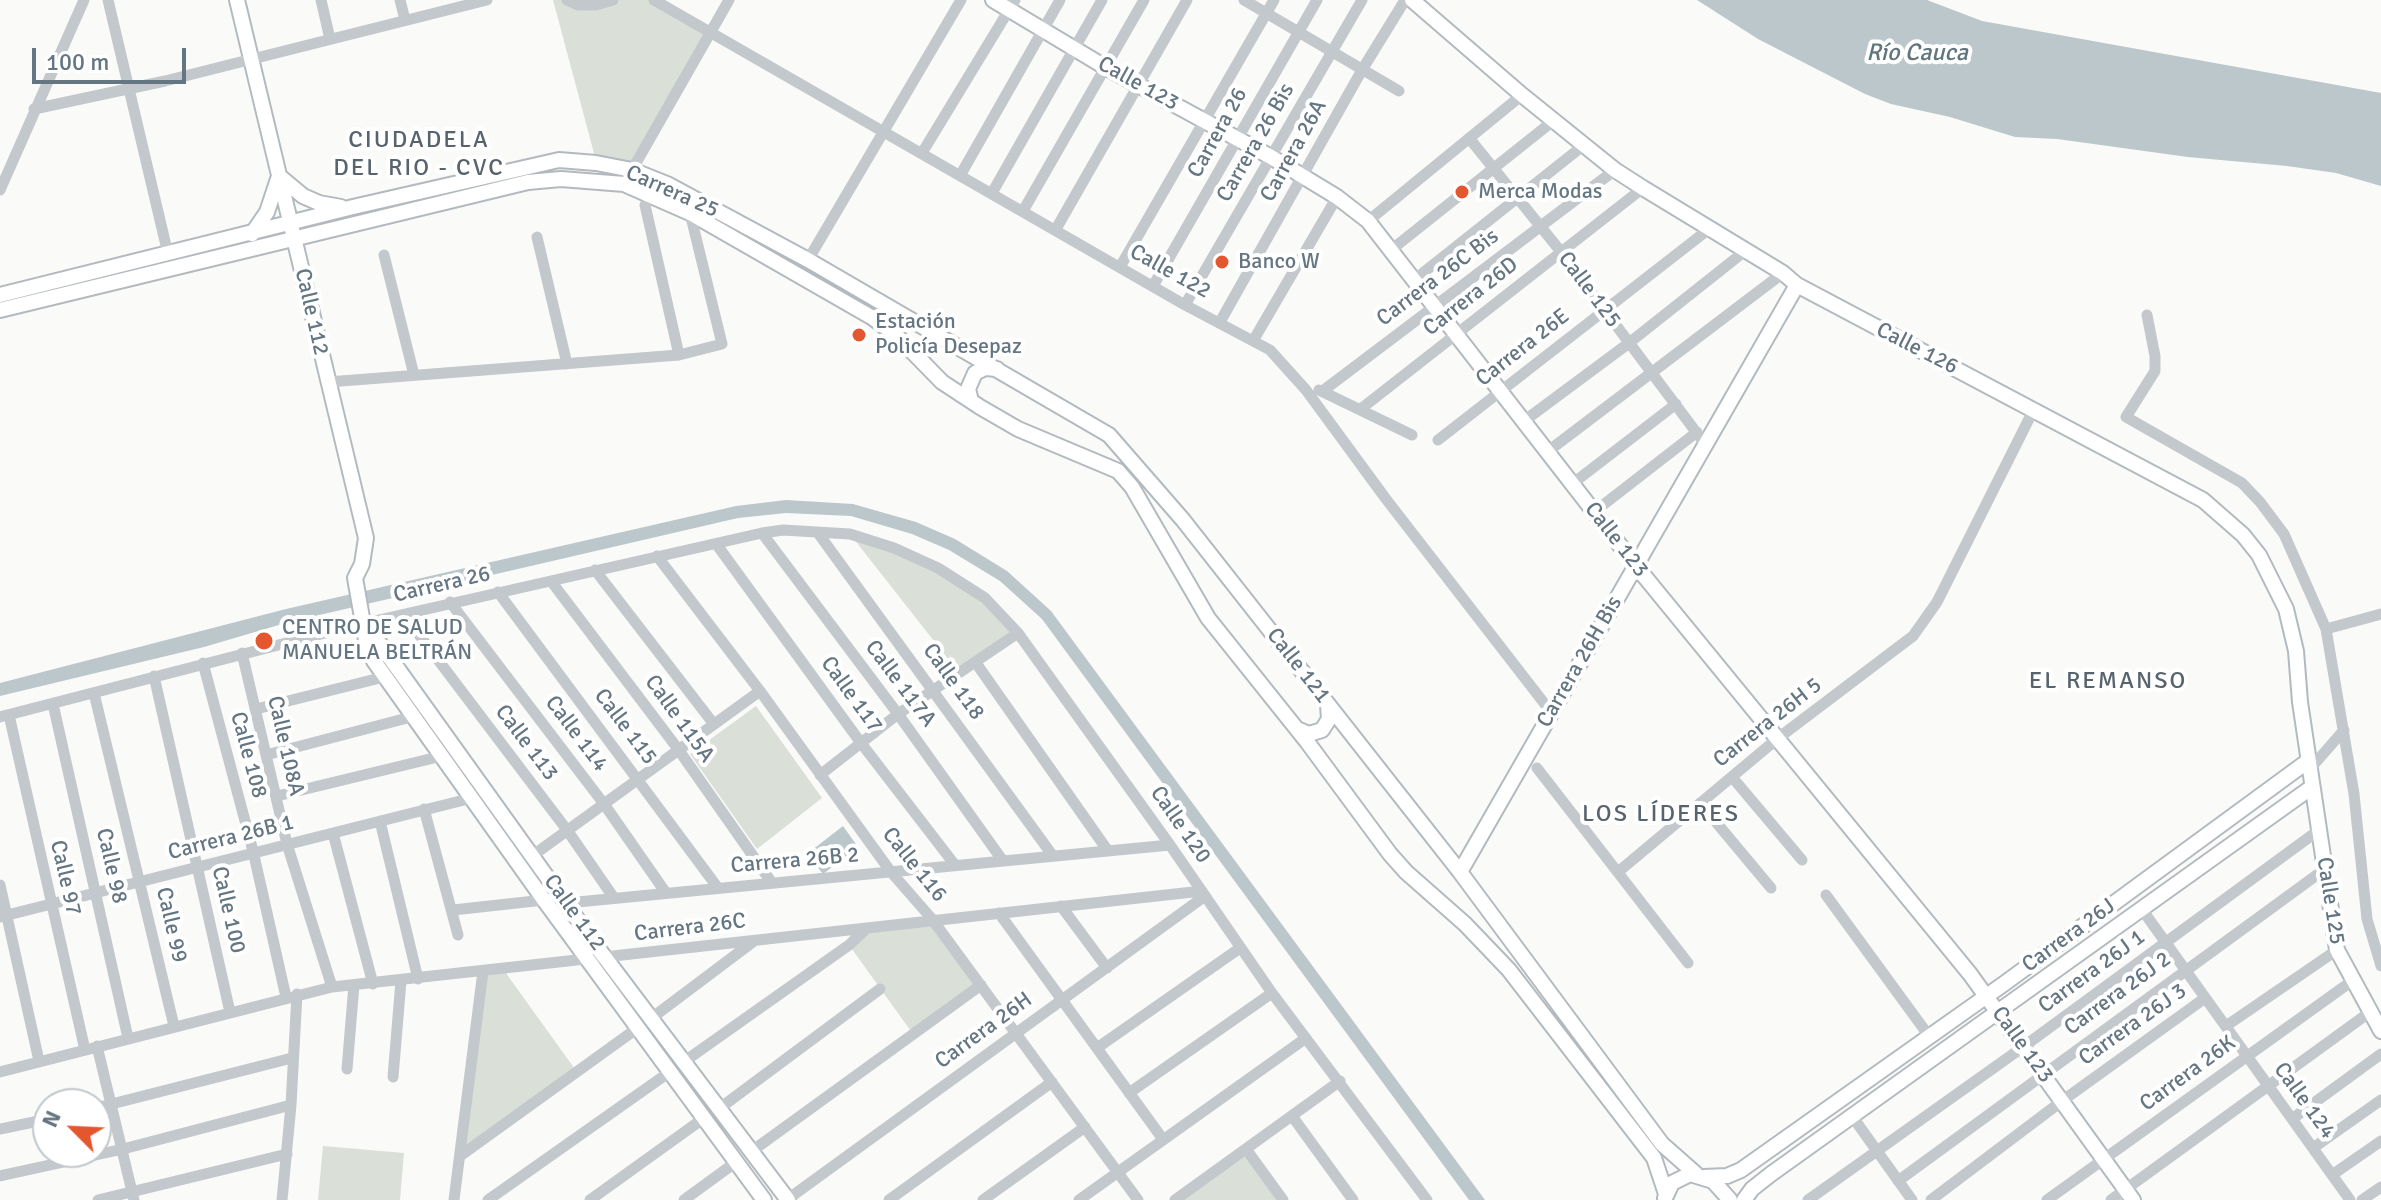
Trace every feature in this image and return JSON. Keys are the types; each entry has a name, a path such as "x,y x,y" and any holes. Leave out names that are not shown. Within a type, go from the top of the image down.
{"street":[{"path":"0,190 84,0"},
{"path":"108,0 168,254"},
{"name":"Calle 112","path":"237,0 366,538 362,564 355,578 367,646 384,677 764,1200"},
{"path":"321,0 330,39"},
{"path":"400,0 405,20"},
{"path":"567,0 578,5 596,5 613,0"},
{"name":"Calle 122","path":"654,0 1185,305 1270,350 1306,390 1365,472 1551,712"},
{"path":"632,170 729,0"},
{"path":"808,260 961,0"},
{"name":"Calle 123","path":"993,0 1012,5 1043,30 1105,67 1271,157 1337,197 1368,221 1636,566 1970,974 2129,1195"},
{"path":"961,174 1060,0"},
{"path":"992,193 1102,0"},
{"path":"1023,211 1144,0"},
{"path":"1056,229 1187,0"},
{"path":"1244,0 1399,91"},
{"path":"1120,267 1274,0"},
{"name":"Carrera 26","path":"1153,286 1317,0"},
{"name":"Carrera 26 Bis","path":"1185,305 1362,0"},
{"name":"Carrera 26A","path":"1220,322 1362,70 1405,0"},
{"name":"Calle 126","path":"1412,0 1553,121 1643,188 1783,273 1797,285 2203,500 2243,535 2259,555 2286,609 2296,651 2309,765"},
{"path":"34,109 405,20 440,6 482,1"},
{"path":"922,153 1012,5"},
{"path":"1368,221 1522,95"},
{"path":"1391,250 1553,121"},
{"name":"Calle 125","path":"1469,138 1562,253 1701,438"},
{"path":"1414,280 1584,145"},
{"name":"Carrera 25","path":"0,295 353,207 559,160 632,170 667,184 808,260"},
{"name":"Carrera 26C Bis","path":"1324,390 1615,170"},
{"path":"252,234 267,212 278,175 311,200 336,207 353,207"},
{"name":"Carrera 25","path":"0,310 493,189 561,179 624,184 690,213 800,274"},
{"name":"Carrera 26D","path":"1362,408 1643,188"},
{"path":"1253,341 1337,197"},
{"path":"645,205 679,355"},
{"path":"328,382 679,355 722,344 690,213"},
{"name":"Carrera 26E","path":"1438,440 1709,229"},
{"path":"537,237 567,364"},
{"path":"1524,421 1745,251"},
{"path":"384,255 414,375"},
{"name":"Calle 121","path":"808,260 1109,435 1183,520 1460,872 1662,1144 1716,1184 1730,1200"},
{"path":"1547,452 1783,273"},
{"name":"Calle 121","path":"800,274 873,318 898,337 942,382 971,401 1018,429 1118,471 1132,487 1196,600 1406,872 1465,924 1509,970 1654,1158 1666,1197"},
{"name":"Carrera 26H Bis","path":"1460,872 1636,566 1701,438 1797,285"},
{"path":"2147,315 2155,371 2126,417 2242,483 2260,502 2284,534 2326,629 2354,794 2367,919 2381,966"},
{"path":"971,401 968,389 975,373 985,368 997,369"},
{"path":"1306,390 1324,390 1412,435"},
{"path":"1572,484 1676,404"},
{"name":"Carrera 26H 5","path":"1618,872 1777,739 1913,636 1937,602 2034,409"},
{"path":"1594,512 1701,438"},
{"name":"Carrera 26","path":"4,716 364,620 404,615 450,602 762,533 783,530 850,534"},
{"name":"Calle 117A","path":"762,533 898,714 1003,861"},
{"name":"Calle 118","path":"818,533 1053,856"},
{"name":"Calle 120","path":"850,534 894,548 938,568 985,598 1018,633 1272,993 1427,1200"},
{"name":"Calle 117","path":"717,545 861,743 955,865"},
{"name":"Calle 116","path":"657,556 760,691 891,872 932,919 1138,1200"},
{"path":"595,570 713,723"},
{"name":"Calle 115A","path":"551,581 678,749 772,883"},
{"name":"Calle 115","path":"498,592 718,888"},
{"name":"Calle 114","path":"450,602 604,804 666,893"},
{"path":"2326,629 2381,614"},
{"name":"Calle 113","path":"404,615 567,830 614,898"},
{"name":"Calle 112","path":"364,620 606,958 788,1200"},
{"path":"820,775 898,714 1018,633"},
{"name":"Calle 108A","path":"242,653 287,844 332,987"},
{"name":"Calle 108","path":"203,663 291,996 291,1105 282,1200"},
{"path":"976,663 1108,851"},
{"name":"Calle 100","path":"154,676 230,1012"},
{"path":"256,709 384,677"},
{"path":"532,856 760,691"},
{"name":"Calle 99","path":"94,693 174,1026"},
{"name":"Calle 98","path":"53,704 128,1038"},
{"path":"1297,729 1309,734 1322,730 1329,719 1328,705"},
{"name":"Calle 97","path":"4,716 50,904 104,1088"},
{"path":"266,755 415,716"},
{"name":"Carrera 26J","path":"1700,1175 1735,1174 2309,765 2344,730"},
{"path":"277,796 442,756"},
{"name":"Calle 125","path":"2309,765 2337,950 2381,1031"},
{"path":"1537,768 1688,963"},
{"path":"1732,777 1802,860"},
{"path":"2274,787 2284,806"},
{"name":"Carrera 26J","path":"1744,1200 1771,1174 2312,787"},
{"name":"Carrera 26B 1","path":"4,916 472,798"},
{"path":"1700,803 1771,888"},
{"path":"424,809 458,935"},
{"path":"380,821 418,979"},
{"name":"Carrera 26J 1","path":"1808,1200 2319,830"},
{"path":"333,833 373,984"},
{"name":"Carrera 26B 2","path":"567,903 1170,845"},
{"name":"Carrera 26J 2","path":"1898,1181 2325,869"},
{"path":"0,885 4,916 39,1061"},
{"name":"Carrera 26C","path":"0,1072 332,987 932,919 1203,894"},
{"name":"Carrera 26H","path":"788,1200 1107,968 1203,894"},
{"path":"1826,895 1929,1036"},
{"path":"453,910 544,900"},
{"path":"1061,906 1107,968"},
{"name":"Calle 124","path":"2141,908 2350,1200"},
{"path":"999,913 1162,1138"},
{"path":"685,1061 849,945 868,928"},
{"path":"653,1017 755,941"},
{"path":"1097,1048 1240,948"},
{"path":"2226,1026 2337,950"},
{"path":"454,1200 483,971"},
{"path":"1970,974 1990,983 2005,983"},
{"path":"1966,1010 1972,991 1970,974"},
{"path":"393,1077 401,981"},
{"name":"Carrera 26K","path":"2047,1200 2352,981"},
{"path":"347,1069 354,985"},
{"path":"752,1151 981,985"},
{"path":"720,1108 880,989"},
{"path":"1129,1093 1272,993"},
{"name":"Carrera 26J 3","path":"1931,1200 2205,998"},
{"path":"2012,1032 2009,1018 2011,1006 2017,999"},
{"path":"2111,1200 2129,1195 2268,1086 2370,1012"},
{"path":"1977,1026 1999,1025 2012,1032"},
{"path":"460,1156 639,1027"},
{"path":"1079,1200 1306,1038"},
{"path":"2292,1119 2381,1054"},
{"path":"112,1104 292,1058"},
{"path":"488,1200 671,1071"},
{"path":"1175,1200 1340,1081"},
{"path":"889,1200 1052,1082"},
{"path":"2313,1148 2381,1100"},
{"path":"0,1176 123,1149 291,1105"},
{"name":"Calle 97","path":"112,1114 133,1196"},
{"path":"1292,1116 1353,1200"},
{"path":"1852,1116 1912,1200"},
{"path":"590,1200 704,1118"},
{"path":"0,1129 32,1122"},
{"path":"983,1200 1085,1127"},
{"path":"2332,1175 2381,1141"},
{"path":"1246,1149 1283,1200"},
{"path":"98,1200 133,1196 287,1154"},
{"path":"684,1200 736,1162"},
{"path":"1666,1197 1669,1186 1678,1178 1700,1175"},
{"path":"2362,1200 2381,1187"}],"shaded area":[{"path":"553,0 654,0 710,33 634,165 595,157"},
{"path":"850,534 894,548 985,598 1018,633 959,673"},
{"path":"756,706 822,798 757,849 690,754"},
{"path":"932,919 981,985 913,1034 849,945 868,928"},
{"path":"503,969 577,1072 460,1156 483,971"},
{"path":"323,1146 404,1153 400,1200 318,1200"},
{"path":"1246,1149 1283,1200 1175,1200"}],"water":[{"name":"Río Cauca","path":"1697,0 1927,0 1982,21 2381,93 2381,186 2336,173 2287,166 2188,157 2057,139 2015,137 1950,117 1891,104 1865,94 1758,39"},
{"path":"786,500 853,504 916,522 955,539 1007,571 1051,611 1485,1200 1469,1200 1042,619 1000,581 949,550 912,534 851,516 786,513 738,518 289,622 204,647 0,696 0,683 286,609 736,506"},
{"path":"843,826 858,847 823,874 807,854"}],"place":[{"name":"Merca Modas","path":"1462,192"},
{"name":"Banco W","path":"1222,262"},
{"name":"Estación Policía Desepaz","path":"859,335"},
{"name":"CENTRO DE SALUD MANUELA BELTRÁN","path":"264,641"}],"district":[{"name":"CIUDADELA DEL RIO - CVC","path":"419,155"},
{"name":"EL REMANSO","path":"2108,682"},
{"name":"LOS LÍDERES","path":"1661,815"}]}
